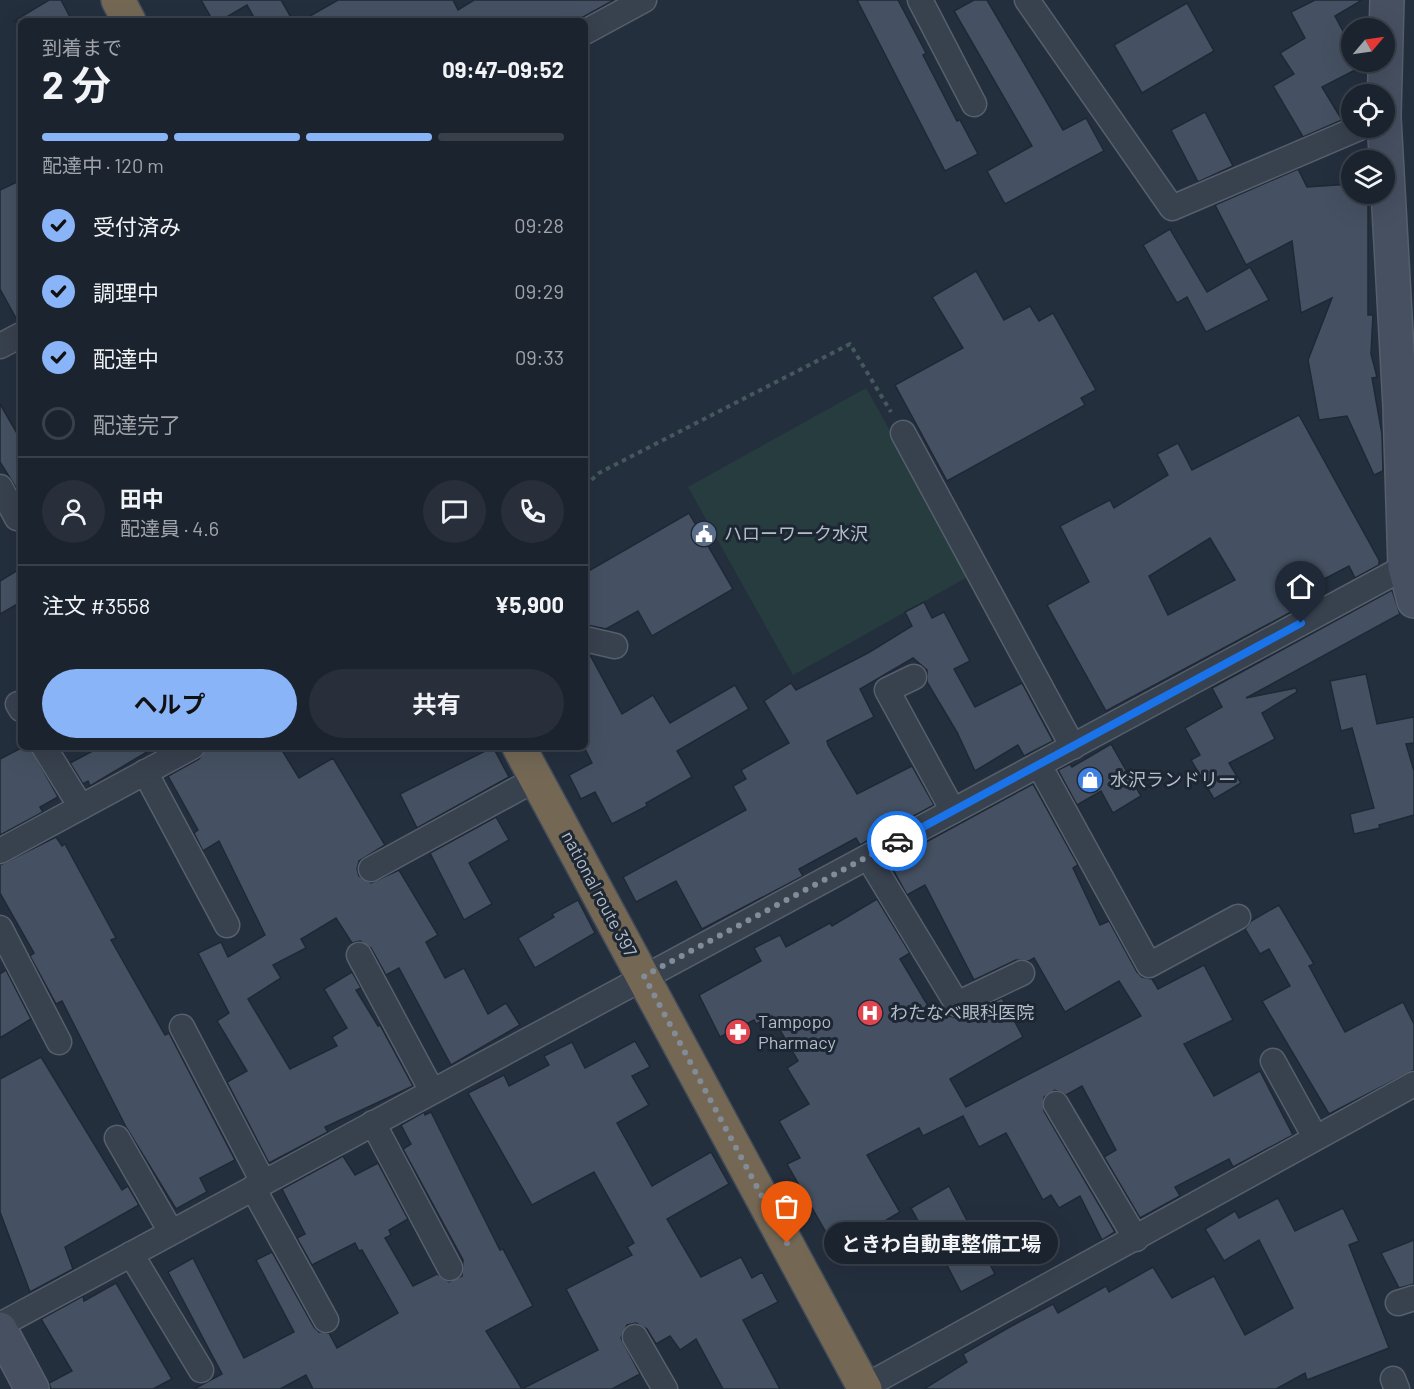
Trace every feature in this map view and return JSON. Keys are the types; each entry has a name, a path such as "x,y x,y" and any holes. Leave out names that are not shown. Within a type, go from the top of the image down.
{"highway":[{"path":"118,0 127,18"},
{"name":"national route 397","path":"521,750 644,976 863,1388"}],"street":[{"path":"588,30 644,0"},
{"path":"920,0 974,104"},
{"path":"1028,0 1173,208 1341,136"},
{"path":"1385,84 1387,0"},
{"path":"1386,138 1407,407 1405,567 1414,601"},
{"path":"0,346 18,336"},
{"path":"903,433 1072,747"},
{"path":"0,487 17,518"},
{"path":"0,1325 1405,567"},
{"path":"588,640 615,646"},
{"path":"914,677 887,690 953,811"},
{"path":"46,750 81,807"},
{"path":"0,851 181,750"},
{"path":"1039,765 1149,965 1238,917"},
{"path":"145,772 227,925"},
{"path":"372,869 536,779"},
{"path":"868,857 957,1004 1022,973"},
{"path":"0,928 59,1042"},
{"path":"359,955 432,1091"},
{"path":"182,1027 326,1320"},
{"path":"1273,1061 1316,1137"},
{"path":"863,1388 1414,1084"},
{"path":"1056,1104 1136,1239"},
{"path":"373,1123 450,1268"},
{"path":"117,1138 171,1232"},
{"path":"131,1254 201,1370"},
{"path":"0,1329 32,1389"},
{"path":"635,1337 665,1389"}],"path":[{"path":"588,483 599,473 850,344 903,433"}],"green space":[{"path":"866,388 971,575 793,675 688,487"}],"building":[{"path":"49,0 61,0 70,18 19,18"},
{"path":"201,0 281,0 291,18 254,18 247,5 225,18 211,18"},
{"path":"338,0 453,0 458,10 474,0 614,0 581,18 306,18"},
{"path":"857,0 898,0 926,53 923,55 957,121 960,120 978,154 945,171"},
{"path":"974,0 987,0 1063,130 1086,118 1104,151 1005,204 987,171 1032,146 954,11"},
{"path":"1315,0 1362,0 1335,16 1341,27 1341,72 1351,72 1322,87 1341,120 1303,137 1273,86 1294,74 1280,53 1305,38 1291,12"},
{"path":"1187,3 1214,51 1142,93 1114,45"},
{"path":"1205,112 1233,166 1198,182 1171,130"},
{"path":"1298,169 1307,187 1341,185 1341,204 1368,204 1368,315 1373,315 1371,354 1377,377 1372,378 1382,434 1383,471 1374,475 1347,416 1319,420 1308,360 1332,298 1301,313 1292,241 1246,265 1215,205"},
{"path":"18,181 18,322 0,289 0,190"},
{"path":"1170,229 1207,292 1250,267 1269,300 1206,332 1187,297 1177,303 1143,245"},
{"path":"976,271 1004,320 1030,306 1039,321 1053,313 1096,390 1081,398 1085,405 947,481 895,385 963,348 932,297"},
{"path":"0,404 18,435 18,491 0,462"},
{"path":"1299,415 1379,560 1379,565 1355,578 1349,566 1299,592 1306,604 1106,711 1047,605 1089,582 1060,526 1110,500 1114,508 1168,475 1157,454 1178,443 1192,470","holes":["1210,538 1235,580 1168,615 1149,576"]},
{"path":"689,513 733,589 652,636 638,611 606,629 588,625 588,571"},
{"path":"18,570 18,604 0,614 0,581"},
{"path":"1392,590 1400,614 1246,698 1296,688 1297,692 1262,713 1275,739 1229,763 1241,783 1214,799 1191,760 1200,755 1185,728 1222,707 1212,688"},
{"path":"924,602 932,618 944,612 970,661 954,669 975,707 1022,683 1053,741 1024,756 1018,745 975,771 957,732 927,682 927,670 913,658 860,689 874,717 827,741 857,794 912,766 934,805 860,845 856,838 799,869 803,876 702,929 676,881 636,902 623,877 746,810 733,786 746,779 741,770 789,743 764,701 791,683 796,690 868,653 912,626 905,612"},
{"path":"588,655 622,714 653,695 670,723 735,685 749,709 677,751 692,777 646,803 647,806 612,824 595,792 581,799 569,775 592,763 586,750 588,750"},
{"path":"1366,674 1377,724 1414,717 1414,743 1406,744 1414,771 1414,815 1379,825 1380,828 1354,834 1350,814 1374,808 1352,728 1341,731 1330,681"},
{"path":"1111,744 1141,796 1113,813 1101,791 1077,805 1058,770 1070,764 1072,767"},
{"path":"18,750 32,750 58,797 40,807 43,812 0,835 0,759"},
{"path":"94,750 150,750 90,786 88,781 83,784 70,763"},
{"path":"204,750 282,750 299,778 333,758 385,845 359,861 357,869 359,876 371,883 399,870 438,935 426,942 445,978 464,968 488,1014 506,1003 520,1025 451,1065 399,968 386,975 371,948 360,941 352,943 336,918 301,939 306,948 273,965 281,978 248,999 290,1069 337,1046 332,1037 347,1028 324,989 352,972 361,988 356,990 378,1026 380,1025 413,1086 325,1127 328,1132 269,1163 227,1082 247,1071 217,1021 229,1013 198,953 221,942 228,957 265,935 219,841 203,851 194,833 198,830 168,776 199,759"},
{"path":"487,750 495,750 509,777 417,828 400,794"},
{"path":"1033,784 1078,865 1073,868 1100,925 1109,921 1137,972 1142,977 1152,979 1158,989 1204,965 1233,1020 1184,1044 1214,1096 1260,1071 1293,1135 1233,1167 1229,1159 1175,1187 1180,1196 1140,1218 1104,1157 1116,1150 1082,1086 1066,1095 1055,1090 1044,1097 1044,1111 1115,1232 1102,1240 1080,1196 1059,1208 1051,1195 1043,1200 1006,1133 979,1147 963,1116 923,1136 919,1128 867,1155 900,1212 836,1250 787,1164 800,1158 779,1121 809,1104 787,1068 798,1061 772,1016 756,1024 754,1020 720,1037 699,995 761,961 754,948 780,935 786,947 830,923 832,926 877,899 910,953 900,959 931,1011 941,1005 949,1016 957,1018 1002,998 1023,1037 950,1079 966,1107 1141,1016 1119,981 1065,1012 1034,958 1029,961 1016,960 974,980 925,885 907,895 889,862"},
{"path":"496,817 509,840 469,863 492,904 464,920 430,853"},
{"path":"56,837 62,846 65,844 116,938 111,940 165,1035 169,1033 235,1160 200,1178 207,1192 176,1209 126,1127 62,1001 56,1004 30,956 34,953 0,893 0,865"},
{"path":"578,900 595,933 535,968 518,938 554,917 552,914"},
{"path":"1279,905 1314,964 1309,966 1345,1032 1403,1002 1414,1024 1414,1070 1329,1114 1262,1001 1290,986 1269,949 1260,954 1245,929 1251,921"},
{"path":"6,970 31,1019 0,1038 0,974"},
{"path":"635,1041 650,1067 632,1076 649,1105 617,1123 652,1186 711,1152 729,1184 667,1219 701,1277 741,1257 752,1278 762,1272 778,1302 743,1320 780,1389 723,1389 696,1339 680,1350 670,1336 656,1344 647,1329 636,1323 627,1325 621,1338 640,1374 612,1389 522,1389 598,1350 566,1289 632,1255 627,1247 634,1243 594,1172 532,1205 468,1093 504,1075 509,1086 549,1065 544,1056 572,1042 585,1068"},
{"path":"41,1057 122,1190 128,1186 139,1205 65,1247 73,1269 30,1292 0,1212 0,1079"},
{"path":"424,1112 425,1115 431,1112 500,1250 503,1249 533,1306 486,1331 522,1389 313,1389 306,1375 280,1389 194,1389 222,1374 168,1272 193,1258 244,1358 294,1332 256,1260 272,1252 314,1327 319,1332 329,1333 337,1348 398,1313 362,1250 359,1251 355,1243 312,1265 297,1238 305,1234 282,1189 343,1156 355,1175 378,1163 408,1219 389,1230 391,1235 385,1238 413,1286 437,1274 449,1282 462,1276 463,1260 403,1149 411,1144 401,1125"},
{"path":"949,1186 995,1274 961,1292 931,1235 927,1237 911,1208"},
{"path":"1278,1198 1295,1231 1343,1208 1359,1241 1349,1245 1389,1348 1307,1380 1305,1373 1276,1389 924,1389 967,1362 963,1354 1053,1304 1058,1313 1106,1286 1109,1292 1153,1267 1172,1298 1214,1276 1245,1335 1293,1308 1259,1240 1224,1261 1205,1229 1235,1211 1239,1218"},
{"path":"1414,1240 1414,1284 1399,1288 1381,1253"},
{"path":"116,1283 172,1379 153,1389 51,1389 49,1383 72,1371 41,1319 83,1296 84,1301"}],"way so far":[{"path":"787,1243 644,976 897,841"}],"place":[{"name":"ハローワーク水沢","path":"704,534"},
{"name":"水沢ランドリー","path":"1090,780"},
{"name":"わたなべ眼科医院","path":"870,1013"},
{"name":"Tampopo Pharmacy","path":"738,1032"},
{"name":"ときわ自動車整備工場","path":"787,1243"}],"route":[{"path":"897,841 1301,623"}]}
